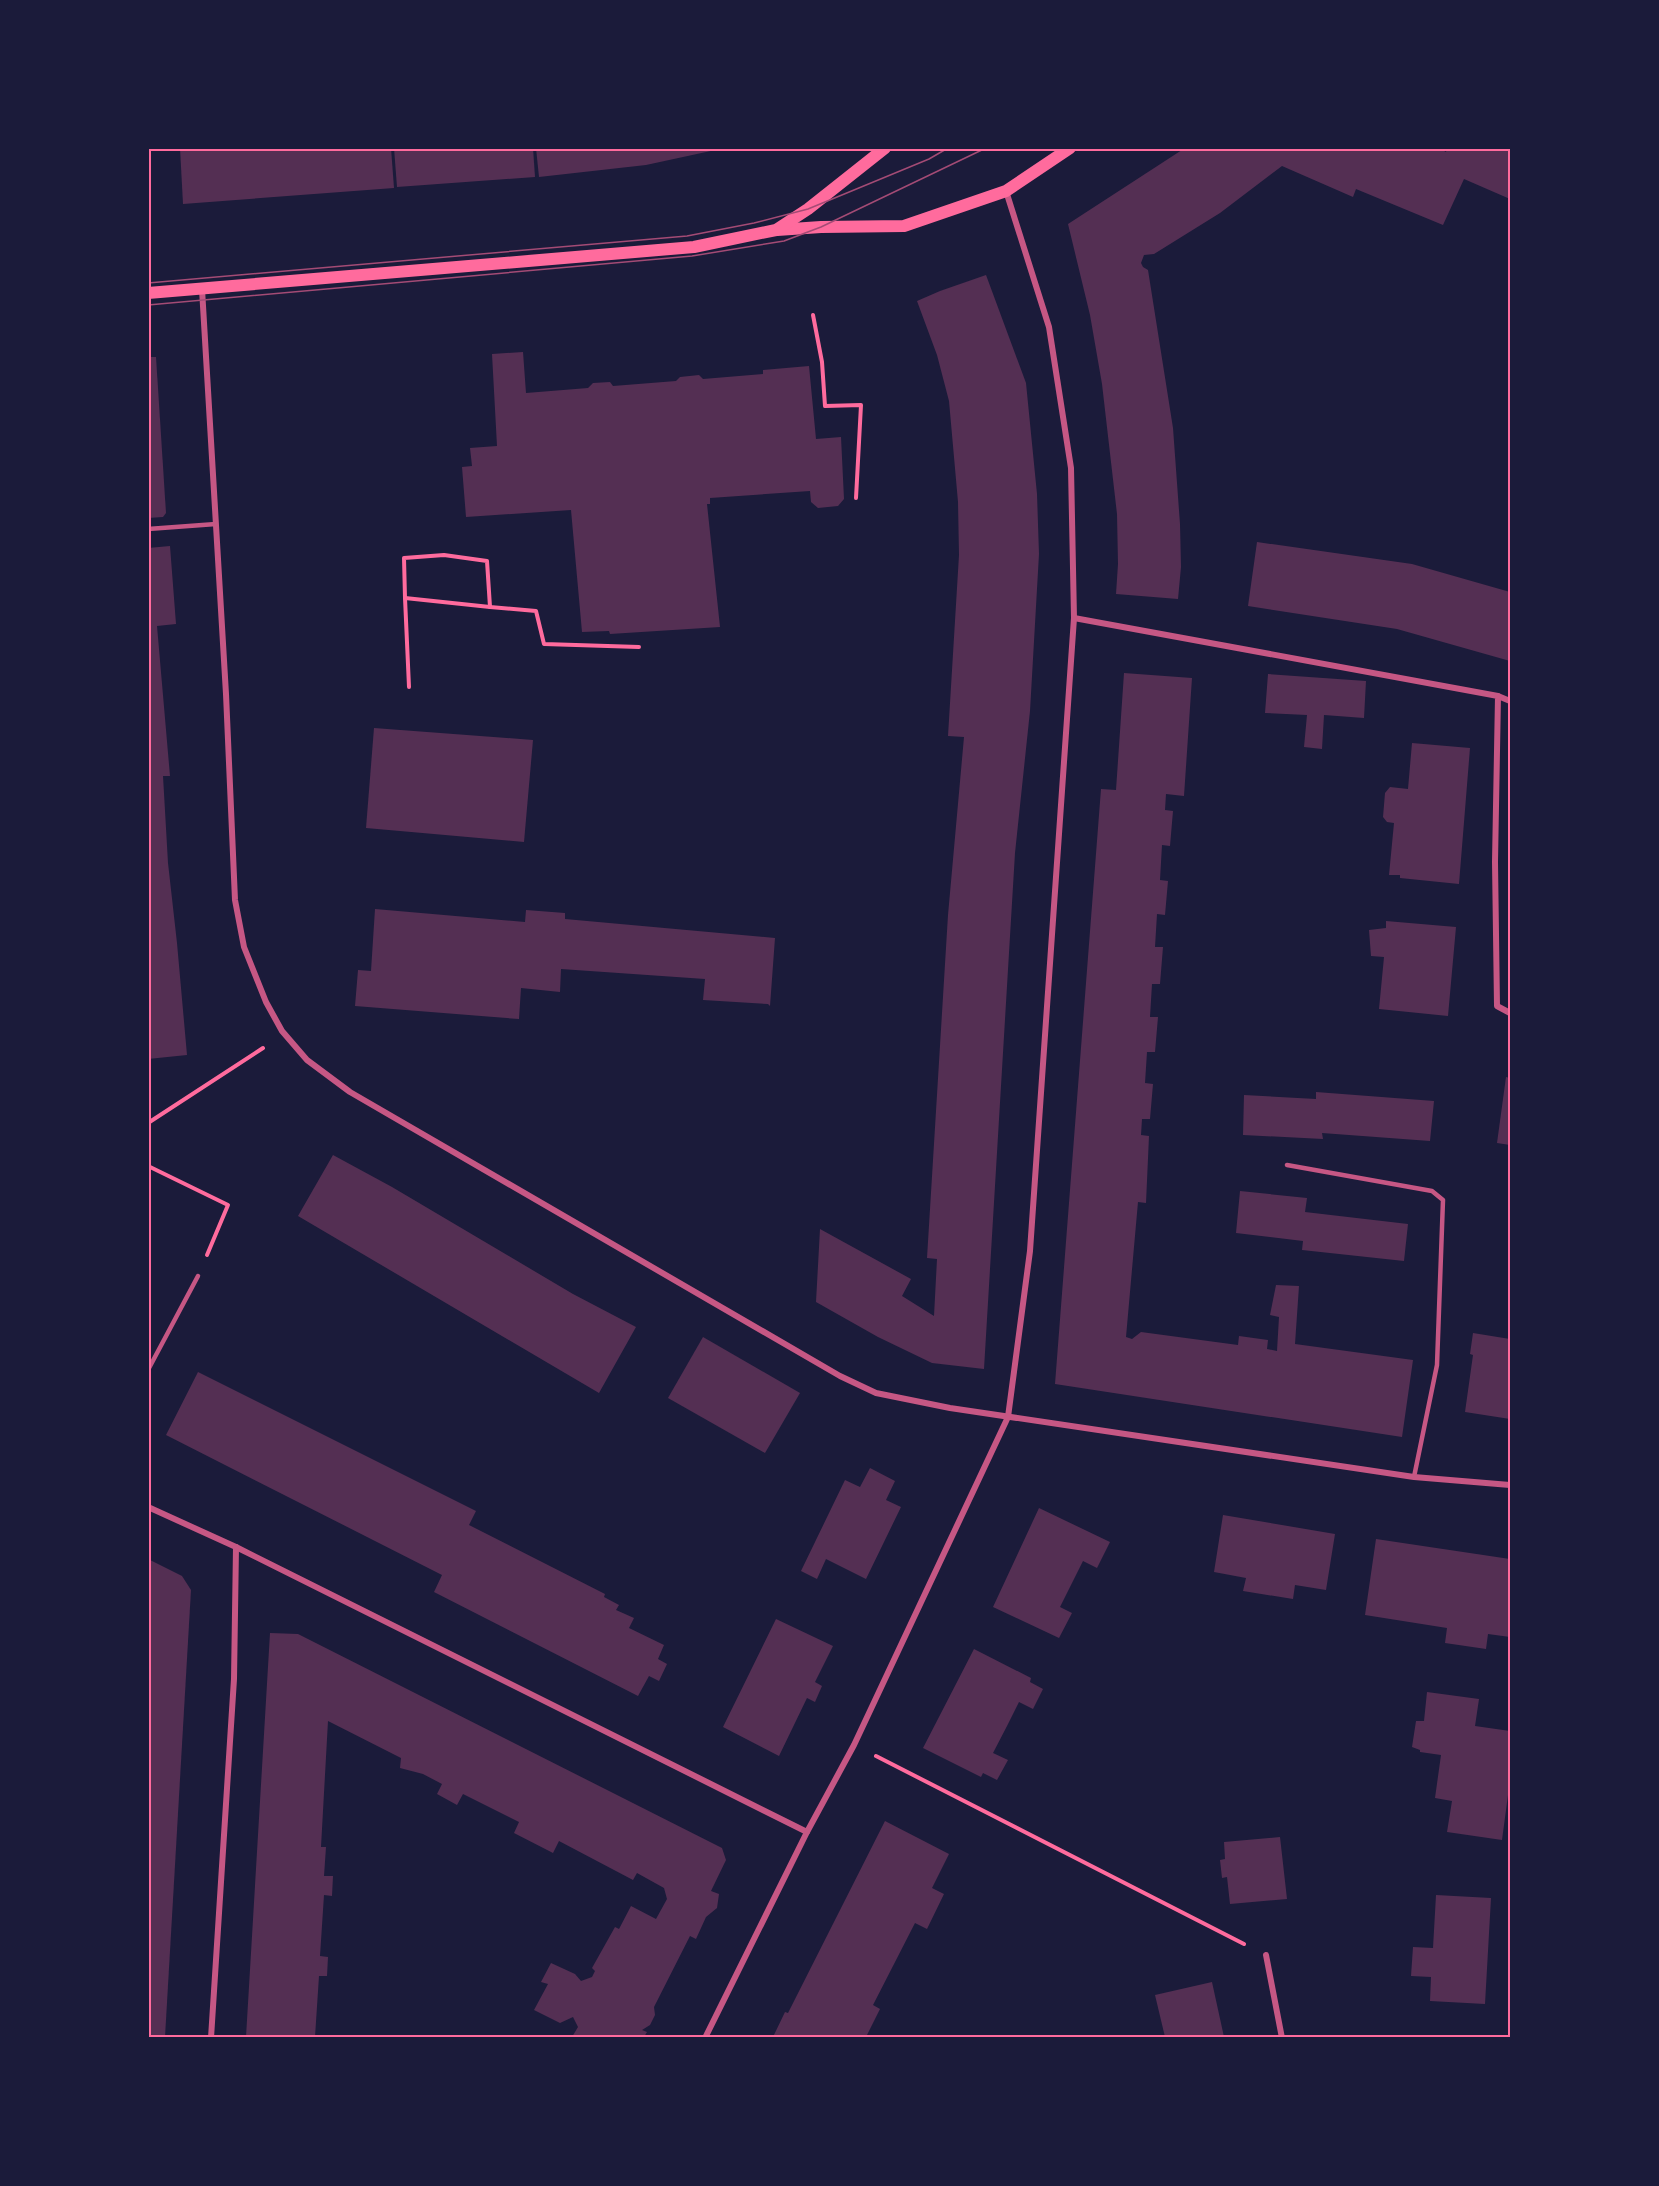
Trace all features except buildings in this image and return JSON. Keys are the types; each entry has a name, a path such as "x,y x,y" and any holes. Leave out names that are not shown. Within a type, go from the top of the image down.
{"main road":[{"path":"776,230 808,209 885,148"},
{"path":"148,293 694,248 776,230 904,226 1006,190 1070,148"}],"street":[{"path":"705,2037 807,1832 855,1745 1008,1417 1030,1251 1074,618 1071,468 1049,327 1006,190"},
{"path":"202,289 236,900 244,947 266,1002 282,1031 307,1060 350,1092 840,1376 876,1393 950,1408 1414,1477 1510,1485"},
{"path":"1074,618 1498,696 1510,701"},
{"path":"1498,696 1497,1006 1510,1013"},
{"path":"148,1507 236,1547 807,1832"},
{"path":"211,2037 234,1679 236,1547"},
{"path":"1266,1955 1282,2037"}],"lane":[{"path":"148,529 216,524"},
{"path":"1287,1165 1432,1191 1443,1200 1437,1365 1414,1477"},
{"path":"148,1370 198,1276"}],"path":[{"path":"813,315 822,362 825,406 861,405 856,498"},
{"path":"410,687 404,558 444,555 487,561 490,607"},
{"path":"405,598 536,611 544,644 639,646"},
{"path":"148,1124 261,1051 282,1031"},
{"path":"148,1166 228,1205 198,1276"},
{"path":"855,1745 1266,1955"}],"tram line":[{"path":"148,283 687,236 754,223 808,209 929,159 948,148"},
{"path":"148,305 692,256 784,241 821,227 986,148"}]}
